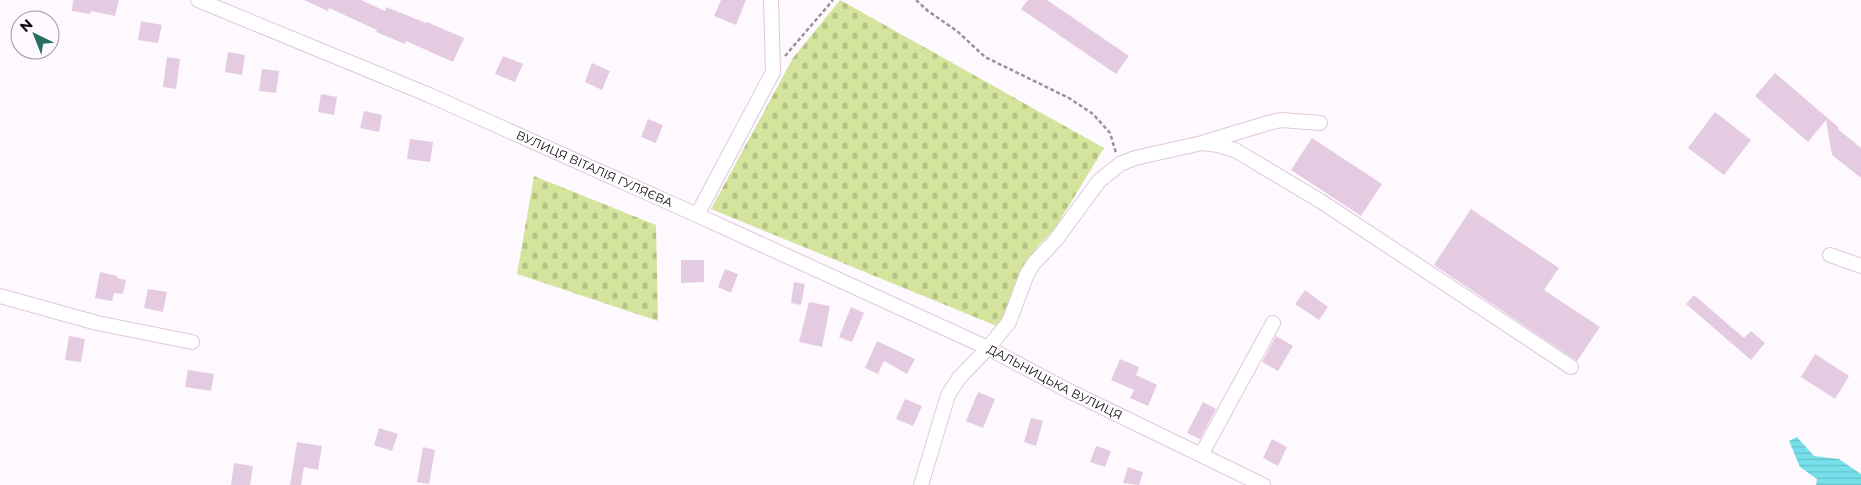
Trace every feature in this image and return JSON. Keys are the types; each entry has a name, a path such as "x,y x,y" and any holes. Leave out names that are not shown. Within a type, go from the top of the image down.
{"street":[{"name":"ВУЛИЦЯ ВІТАЛІЯ ГУЛЯЄВА","path":"198,0 429,95 697,214 988,348"},
{"path":"697,214 773,72 772,0"},
{"path":"988,348 1003,332 1009,322 1034,263 1055,241 1099,181 1120,164 1135,158 1202,144 1281,120 1320,123"},
{"path":"1202,144 1218,145 1235,150 1314,197 1571,367"},
{"path":"1830,255 1861,266"},
{"path":"0,296 97,322 192,342"},
{"path":"1201,455 1274,324"},
{"name":"ДАЛЬНИЦЬКА ВУЛИЦЯ","path":"921,485 948,395 953,386 988,348 1067,390 1263,485"}],"path":[{"path":"773,72 833,0"},
{"path":"916,0 928,11 957,31 985,57 1069,98 1094,114 1110,133 1120,164"}],"green space":[{"path":"840,0 1104,148 1054,230 1038,246 1019,276 999,327 711,209 793,58"},
{"path":"534,176 656,225 658,321 517,274"}],"water":[{"path":"1797,437 1814,456 1839,459 1861,474 1861,485 1816,485 1817,479 1800,467 1789,441"}],"building":[{"path":"73,0 119,0 115,16 91,11 90,14 72,11"},
{"path":"304,0 361,0 385,11 386,7 427,22 464,38 453,62 406,41 405,44 376,32 377,30 329,8 328,11"},
{"path":"721,0 746,0 736,25 714,16"},
{"path":"1028,0 1047,0 1129,56 1116,74 1021,9"},
{"path":"141,21 162,25 158,43 138,40"},
{"path":"228,52 245,55 242,75 225,72"},
{"path":"503,56 523,64 515,82 495,74"},
{"path":"167,57 180,59 176,89 163,87"},
{"path":"592,63 610,71 602,90 585,82"},
{"path":"262,69 279,71 276,93 259,91"},
{"path":"1775,73 1861,148 1861,178 1832,155 1826,120 1808,142 1755,96"},
{"path":"321,94 337,97 334,115 318,112"},
{"path":"364,111 382,115 379,132 360,128"},
{"path":"1715,112 1751,140 1724,175 1688,148"},
{"path":"648,119 663,125 656,143 641,137"},
{"path":"1312,138 1382,184 1361,216 1291,170"},
{"path":"410,139 433,142 430,162 407,159"},
{"path":"1471,209 1559,268 1544,290 1600,327 1577,361 1434,265"},
{"path":"681,260 704,260 704,282 681,283"},
{"path":"725,269 738,274 731,293 718,287"},
{"path":"100,272 126,280 123,294 114,293 112,301 95,298"},
{"path":"794,282 805,284 801,305 791,303"},
{"path":"148,289 167,292 163,312 144,308"},
{"path":"1305,290 1328,307 1319,320 1295,304"},
{"path":"1694,295 1744,338 1751,331 1765,343 1751,360 1686,304"},
{"path":"809,302 830,306 822,347 799,342"},
{"path":"851,307 864,313 852,342 839,337"},
{"path":"69,336 85,339 81,362 65,360"},
{"path":"1276,336 1293,346 1278,371 1262,362"},
{"path":"877,341 915,359 907,374 884,361 878,374 865,368"},
{"path":"1815,354 1849,376 1835,399 1801,377"},
{"path":"1120,359 1139,367 1136,375 1157,385 1148,406 1130,398 1134,390 1111,380"},
{"path":"188,370 214,374 211,391 185,387"},
{"path":"978,392 995,399 983,428 966,421"},
{"path":"905,399 922,406 913,426 896,419"},
{"path":"1203,402 1216,409 1200,439 1187,433"},
{"path":"1031,418 1043,421 1036,446 1024,442"},
{"path":"379,428 398,434 392,451 374,445"},
{"path":"1272,439 1287,447 1278,466 1263,458"},
{"path":"297,442 322,446 318,470 304,467 301,485 290,485"},
{"path":"1096,446 1111,451 1105,467 1090,462"},
{"path":"423,447 435,450 429,484 417,482"},
{"path":"234,463 253,466 250,485 231,485"},
{"path":"1128,467 1143,472 1139,485 1123,483"}]}
